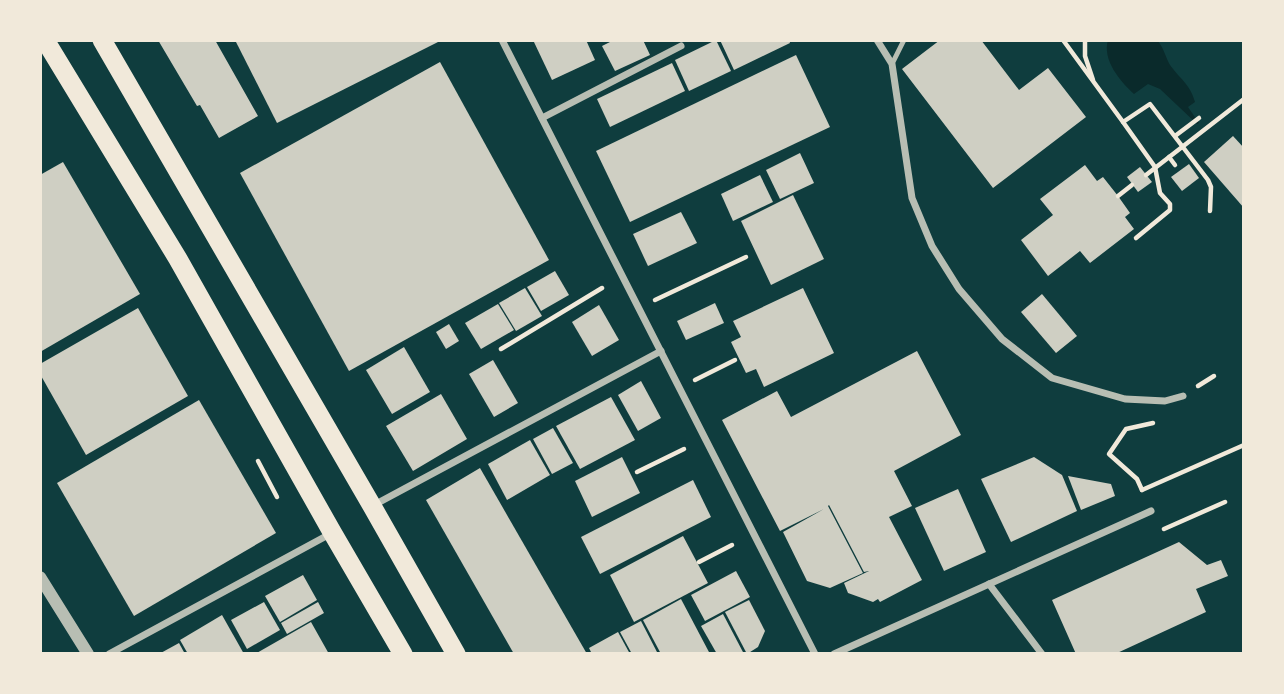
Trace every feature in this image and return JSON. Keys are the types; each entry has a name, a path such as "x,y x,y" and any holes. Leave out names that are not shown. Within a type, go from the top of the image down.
{"highway":[{"path":"45,40 177,259 403,654"},
{"path":"102,40 456,654"}],"street":[{"path":"502,40 816,654"},
{"path":"877,40 892,64 912,198 932,246 959,289 1002,339 1052,378 1125,399 1165,401 1183,396"},
{"path":"542,118 681,46"},
{"path":"372,506 661,351"},
{"path":"834,654 1151,511"},
{"path":"109,654 332,532"},
{"path":"40,577 88,654"},
{"path":"989,584 1042,654"}],"lane":[{"path":"892,64 904,40"}],"path":[{"path":"1063,40 1155,167 1160,193 1170,204 1170,210 1136,237"},
{"path":"1085,40 1084,56 1096,85"},
{"path":"1146,175 1244,99"},
{"path":"1123,122 1150,104 1208,180 1211,187 1210,211"},
{"path":"1175,136 1196,120"},
{"path":"1169,157 1175,165"},
{"path":"1118,196 1132,185"},
{"path":"654,300 746,257"},
{"path":"501,349 602,288"},
{"path":"694,381 735,360"},
{"path":"1142,490 1137,479 1109,454 1126,429 1153,423"},
{"path":"637,472 684,449"},
{"path":"258,460 277,497"},
{"path":"699,562 732,545"}],"water":[{"path":"1108,40 1157,40 1170,65 1190,91 1195,102 1188,107 1199,123 1160,89 1148,84 1134,94 1110,62"}],"building":[{"path":"158,40 215,40 258,116 219,138"},
{"path":"235,40 442,40 277,123"},
{"path":"533,40 586,40 595,60 552,80"},
{"path":"614,40 643,40 650,55 615,71 602,46"},
{"path":"716,40 731,71 689,91 675,60"},
{"path":"720,40 789,40 790,43 734,70"},
{"path":"940,40 981,40 1019,90 1048,68 1086,117 993,188 902,69"},
{"path":"796,55 830,127 630,222 596,151"},
{"path":"440,62 549,260 349,371 240,173"},
{"path":"672,63 685,91 610,127 597,99"},
{"path":"1233,136 1244,148 1244,208 1204,162"},
{"path":"800,153 814,183 780,199 766,170"},
{"path":"63,162 140,294 40,352 40,175"},
{"path":"1189,164 1199,178 1182,191 1171,177"},
{"path":"1085,165 1097,181 1103,177 1118,196 1130,213 1125,217 1134,229 1090,263 1080,251 1048,276 1021,240 1053,215 1040,199"},
{"path":"1140,167 1152,182 1138,192 1127,177"},
{"path":"760,175 773,202 733,221 721,194"},
{"path":"793,195 824,259 771,285 741,221"},
{"path":"681,212 697,243 648,266 633,234"},
{"path":"555,271 569,295 541,311 527,287"},
{"path":"525,288 542,316 516,331 499,303"},
{"path":"803,288 834,353 764,387 756,369 746,373 731,342 741,337 733,321"},
{"path":"1042,294 1077,336 1056,353 1021,312"},
{"path":"715,303 724,323 686,340 677,321"},
{"path":"498,304 514,330 481,349 465,323"},
{"path":"599,305 619,340 592,356 572,322"},
{"path":"138,308 188,396 86,455 40,374 40,364"},
{"path":"449,324 459,341 446,349 436,332"},
{"path":"404,347 430,392 392,414 366,370"},
{"path":"917,351 961,435 894,471 912,506 889,517 922,580 880,602 878,599 873,602 848,593 844,583 869,571 864,572 829,505 863,573 830,588 807,581 783,532 824,509 780,531 722,420 777,391 791,417"},
{"path":"493,360 518,403 494,417 469,374"},
{"path":"641,381 661,418 638,431 618,395"},
{"path":"441,394 467,439 413,471 386,426"},
{"path":"611,397 635,440 580,469 556,426"},
{"path":"199,400 276,533 134,616 57,483"},
{"path":"553,428 573,463 552,474 533,439"},
{"path":"530,440 550,475 507,500 488,464"},
{"path":"622,457 640,493 592,517 575,481"},
{"path":"1034,457 1062,475 1077,511 1011,542 981,479"},
{"path":"480,468 587,654 514,654 426,500"},
{"path":"1068,476 1111,484 1115,496 1081,510"},
{"path":"693,480 711,517 600,574 581,537"},
{"path":"958,489 986,552 944,571 915,508"},
{"path":"683,536 708,583 634,622 610,575"},
{"path":"1179,542 1207,565 1221,560 1228,576 1196,589 1206,612 1115,654 1076,654 1052,600"},
{"path":"736,571 750,597 705,621 691,595"},
{"path":"303,575 317,600 280,622 265,596"},
{"path":"681,599 710,654 661,654 643,620"},
{"path":"749,600 765,631 758,647 747,654 725,612"},
{"path":"264,602 280,630 247,649 231,620"},
{"path":"318,602 324,613 287,634 281,623"},
{"path":"723,614 744,654 717,654 701,626"},
{"path":"222,615 244,654 188,654 180,640"},
{"path":"641,621 658,654 632,654 620,632"},
{"path":"311,622 329,654 255,654"},
{"path":"618,632 630,654 592,654 589,648"},
{"path":"179,643 185,654 159,654"}]}
